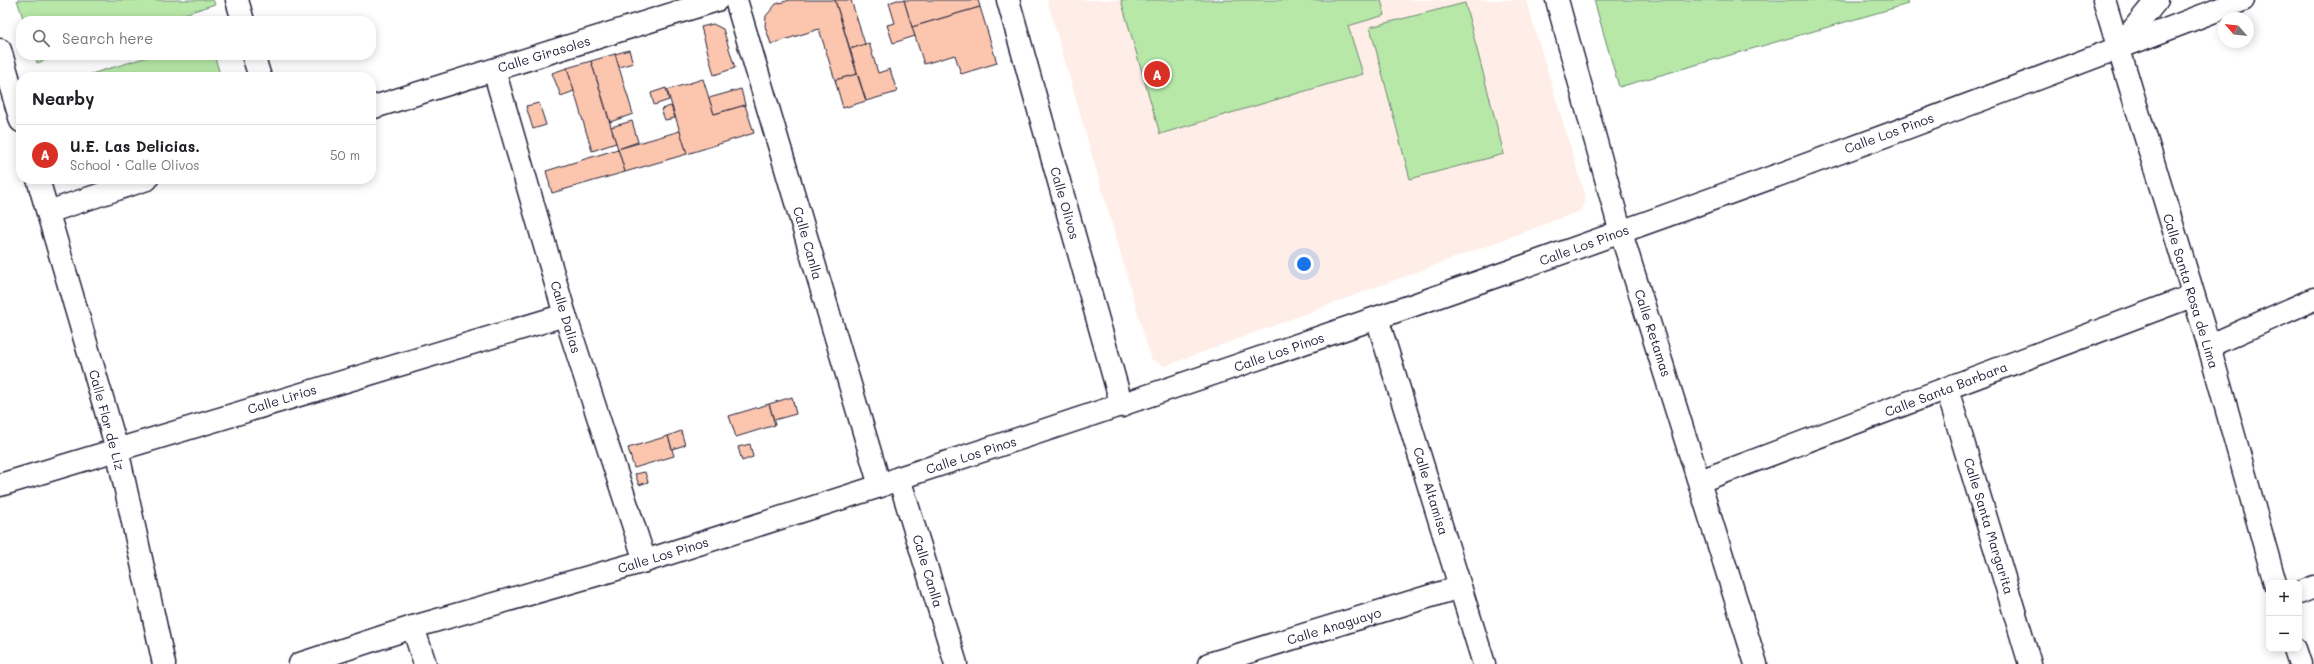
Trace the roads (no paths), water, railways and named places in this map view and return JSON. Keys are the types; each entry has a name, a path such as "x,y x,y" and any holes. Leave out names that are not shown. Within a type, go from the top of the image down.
{"street":[{"path":"237,0 242,16"},
{"name":"Calle Girasoles","path":"376,106 717,0"},
{"name":"Calle Canlla","path":"736,0 880,486"},
{"name":"Calle Olivos","path":"1008,0 1122,406"},
{"name":"Calle Retamas","path":"1557,0 1621,233 1756,664"},
{"name":"Calle Santa Rosa de Lima","path":"2104,0 2192,296 2209,346 2274,580"},
{"path":"2118,48 2157,0"},
{"name":"Calle Los Pinos","path":"300,664 413,627 644,561 880,486 899,478 1122,406 1621,233 2243,0"},
{"path":"0,50 16,104"},
{"path":"255,60 258,72"},
{"name":"Calle Dalias","path":"494,70 565,314 644,561"},
{"name":"Calle Flor de Liz","path":"40,184 117,448 164,664"},
{"path":"48,212 132,184"},
{"name":"Calle Santa Barbara","path":"1700,482 2192,296"},
{"path":"2209,346 2314,298"},
{"name":"Calle Lirios","path":"0,485 117,448 565,314"},
{"name":"Calle Altamisa","path":"1377,318 1484,664"},
{"name":"Calle Santa Margarita","path":"1948,389 2030,664"},
{"name":"Calle Canlla","path":"899,478 956,664"},
{"name":"Calle Anaguayo","path":"1209,664 1460,587"},
{"path":"2302,592 2314,587"},
{"path":"413,627 425,664"},
{"path":"2296,652 2300,664"}],"place":[{"name":"U.E. Las Delicias.","path":"1157,74"}]}
